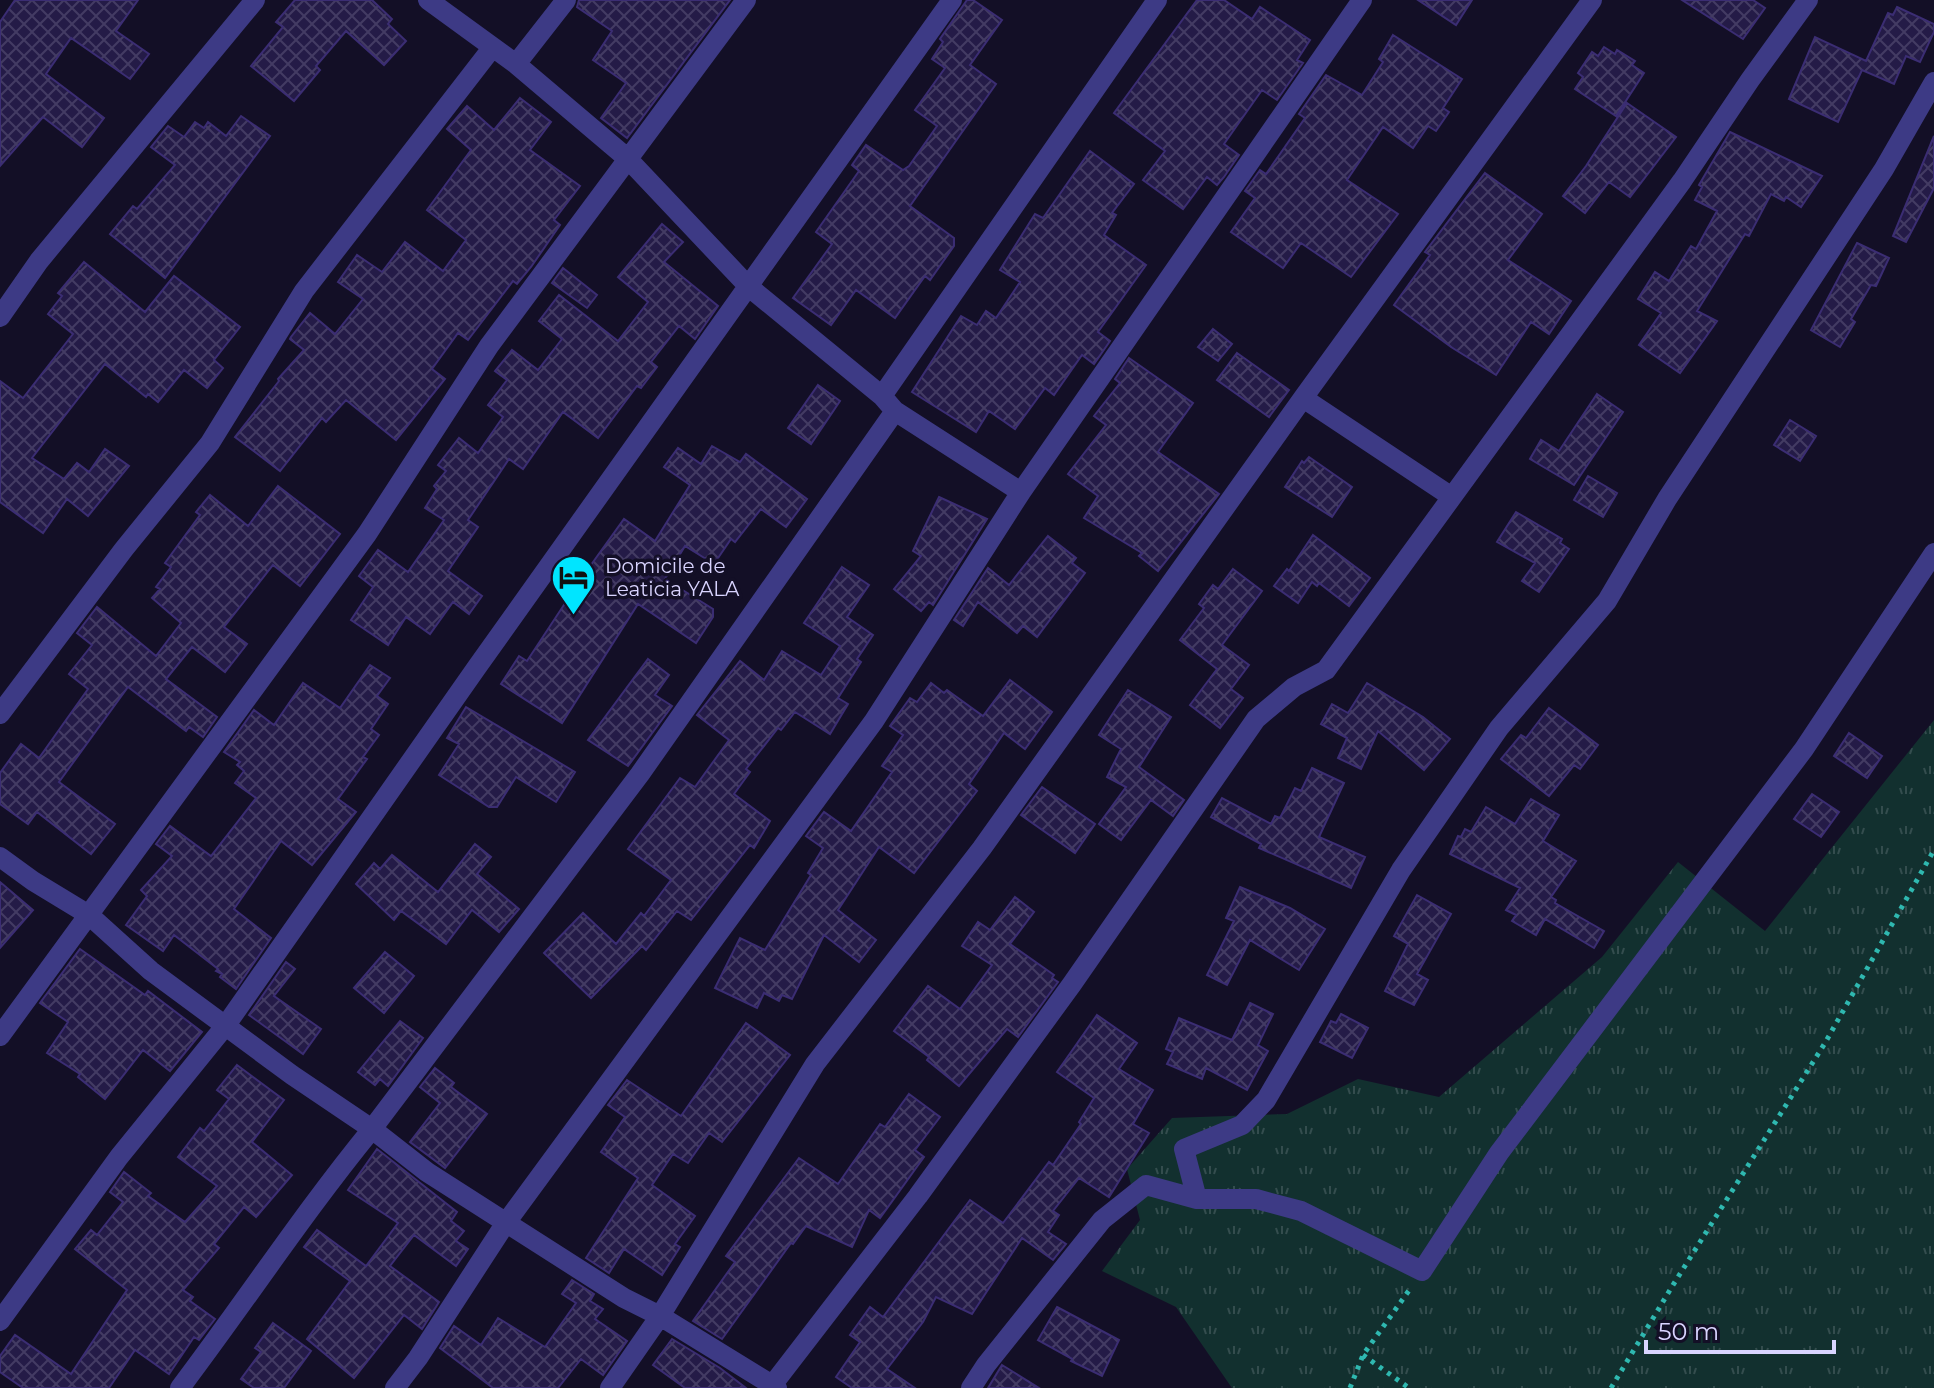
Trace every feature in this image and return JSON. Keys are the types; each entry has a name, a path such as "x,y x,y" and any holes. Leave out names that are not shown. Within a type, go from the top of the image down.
{"street":[{"path":"0,317 39,261 255,0"},
{"path":"428,0 516,64 627,158 749,287 889,403 1021,492"},
{"path":"516,64 566,0"},
{"path":"0,1036 367,534 489,346 746,0"},
{"path":"0,1321 119,1157 226,1025 952,0"},
{"path":"180,1388 329,1182 640,774 1157,0"},
{"path":"395,1388 505,1224 874,721 1021,492 1362,0"},
{"path":"610,1388 660,1316 815,1064 982,848 1592,0"},
{"path":"0,857 89,915 151,971 427,1172 624,1298 660,1316 773,1387 1072,984 1256,719 1294,687 1326,670 1682,181 1808,0"},
{"path":"0,714 124,549 210,443 304,291 492,48"},
{"path":"1197,1199 1184,1149 1242,1125 1266,1100 1401,870 1499,728 1607,601 1667,499 1884,169 1934,82"},
{"path":"1303,398 1452,497"},
{"path":"971,1388 1102,1220 1146,1185 1197,1199 1256,1199 1301,1211 1422,1271 1499,1153 1804,749 1934,553"}],"path":[{"path":"1611,1388 1825,1043 1934,850"},
{"path":"1350,1388 1363,1355 1422,1271"},
{"path":"1363,1355 1409,1388"}],"green space":[{"path":"1934,720 1934,1388 1232,1388 1176,1307 1102,1271 1140,1220 1127,1169 1172,1118 1287,1114 1358,1079 1439,1097 1602,957 1678,862 1765,931"}],"building":[{"path":"15,0 138,0 116,31 149,54 130,79 71,38 46,74 104,118 82,147 43,117 0,166 0,22"},
{"path":"295,0 372,0 392,19 388,24 406,41 384,65 346,31 316,66 320,70 294,101 251,66 283,27 276,22"},
{"path":"579,0 730,0 627,138 601,118 626,83 593,60 612,31 577,7"},
{"path":"967,0 973,0 1002,20 970,65 996,84 910,206 954,238 954,246 930,280 925,276 895,318 856,290 831,325 793,298 832,244 816,232 859,171 852,165 866,145 903,170 937,126 915,110 945,68 932,59 943,42 940,39"},
{"path":"1197,0 1224,0 1252,19 1260,7 1310,40 1297,60 1303,63 1277,100 1262,90 1224,144 1239,155 1224,177 1217,185 1207,177 1183,209 1143,180 1165,151 1114,113"},
{"path":"1418,0 1472,0 1456,25"},
{"path":"1682,0 1753,0 1765,8 1743,39"},
{"path":"1897,7 1934,24 1934,32 1920,62 1906,56 1894,84 1862,70 1838,122 1789,99 1815,37 1866,61 1888,13 1893,15"},
{"path":"1393,35 1462,79 1443,108 1449,112 1436,131 1428,126 1413,148 1383,127 1347,180 1398,214 1351,277 1301,243 1283,268 1231,232 1255,198 1245,191 1260,170 1266,174 1305,118 1299,114 1326,75 1362,95 1383,62 1379,59"},
{"path":"1604,47 1615,54 1617,50 1635,61 1632,65 1644,73 1616,116 1575,89 1583,77 1578,73 1592,52 1598,56"},
{"path":"520,98 551,122 530,150 580,186 554,220 560,225 531,267 517,284 513,281 468,340 458,333 432,369 445,379 396,440 346,400 326,422 322,418 280,471 235,437 304,350 291,337 310,313 335,334 363,299 338,282 357,255 382,272 405,242 443,271 466,240 427,210 471,150 447,129 467,106 494,130"},
{"path":"1627,103 1676,137 1630,197 1609,182 1585,213 1563,196"},
{"path":"241,116 270,136 165,278 110,234 133,206 137,209 175,165 151,147 168,126 184,137 195,122 204,128 208,122 226,136"},
{"path":"1730,132 1822,176 1801,207 1786,197 1784,201 1771,194 1749,236 1745,234 1697,311 1717,321 1680,373 1639,345 1661,313 1638,299 1655,272 1669,281 1691,246 1696,249 1717,211 1695,200 1702,187 1699,185"},
{"path":"1934,136 1934,188 1906,242 1893,236"},
{"path":"1090,151 1134,184 1112,213 1116,215 1104,235 1146,265 1098,332 1110,341 1094,364 1082,355 1054,395 1045,388 1015,429 989,411 976,432 912,392 961,316 977,325 986,311 996,318 1020,282 1000,270 1035,214 1043,218"},
{"path":"1485,173 1542,214 1508,260 1571,301 1549,334 1531,322 1496,375 1394,305 1430,255 1425,252"},
{"path":"662,224 683,242 664,262 718,306 695,339 679,326 651,362 657,367 641,388 637,386 598,438 563,412 523,469 509,459 468,520 478,527 448,571 482,596 469,614 453,602 430,634 406,617 388,645 351,620 373,587 359,576 378,550 408,572 444,520 425,508 437,489 434,486 446,471 438,465 459,438 478,453 503,417 488,405 507,380 495,371 512,350 538,370 562,339 539,321 559,295 618,341 648,302 618,277"},
{"path":"1857,243 1889,258 1876,286 1871,285 1851,319 1855,322 1840,347 1811,330"},
{"path":"84,262 145,312 174,276 240,327 214,360 223,368 207,388 184,370 158,402 148,394 146,397 105,364 32,458 64,479 77,463 89,472 105,449 129,466 88,516 67,499 43,533 0,502 0,381 23,398 73,334 48,314 62,296 58,293"},
{"path":"563,268 597,295 587,308 552,283"},
{"path":"1213,329 1232,344 1218,361 1198,347"},
{"path":"1237,353 1289,390 1269,417 1217,380"},
{"path":"1129,358 1193,403 1158,452 1219,494 1158,571 1139,556 1142,553 1084,518 1098,496 1068,474 1106,425 1094,416 1120,383 1115,379"},
{"path":"818,385 840,401 811,444 788,428"},
{"path":"1597,394 1623,412 1574,485 1530,459 1541,440 1559,451"},
{"path":"1790,420 1816,436 1800,461 1774,445"},
{"path":"712,446 740,462 746,454 807,499 786,527 761,509 735,542 731,539 714,564 685,546 665,579 713,609 713,617 696,643 638,604 562,723 501,684 519,656 527,661 624,519 655,541 690,485 664,467 678,448 701,464"},
{"path":"1309,457 1352,487 1332,517 1285,487 1302,461 1304,463"},
{"path":"1588,476 1617,493 1603,517 1574,500"},
{"path":"278,486 340,534 300,586 273,565 224,627 247,644 225,672 192,647 166,679 217,717 203,737 189,727 186,731 128,687 59,782 115,824 91,854 37,812 28,824 0,804 0,773 21,744 39,758 88,689 69,674 92,645 77,633 97,607 156,656 181,623 152,598 171,567 165,563 200,515 196,512 210,495 248,526"},
{"path":"939,497 987,519 933,605 929,602 921,611 894,589 921,556 913,551"},
{"path":"1516,512 1562,539 1560,543 1569,549 1539,592 1522,581 1535,563 1497,542"},
{"path":"1313,535 1370,578 1349,606 1319,583 1317,586 1312,582 1298,603 1274,586 1287,569 1289,571"},
{"path":"1048,536 1076,558 1072,563 1085,573 1037,637 1023,626 1017,633 978,602 963,626 954,620 988,568 1009,585"},
{"path":"842,567 869,585 847,617 873,635 857,659 861,662 838,698 848,704 830,734 795,712 781,730 778,728 746,769 750,772 734,794 770,821 754,848 750,845 691,920 677,911 646,950 642,946 591,998 544,953 583,913 616,944 641,913 644,916 671,880 628,849 680,778 695,787 729,740 697,715 740,661 764,680 782,651 821,675 840,646 804,623"},
{"path":"1233,569 1262,591 1222,645 1249,665 1231,689 1243,698 1220,728 1190,705 1217,669 1180,640 1204,608 1199,604 1213,585 1218,589"},
{"path":"648,659 669,675 655,695 672,706 628,766 588,740"},
{"path":"370,665 390,678 377,696 388,704 371,729 379,735 363,757 367,759 338,799 356,812 312,865 281,841 234,909 271,938 236,989 220,977 222,974 216,971 218,969 174,935 163,951 126,925 147,896 141,890 172,856 156,844 170,826 211,856 256,798 235,783 244,771 237,765 240,762 224,752 254,710 274,725 303,683 340,708"},
{"path":"1010,680 1052,712 1025,749 1004,733 969,784 977,791 914,873 879,847 838,910 876,940 859,962 824,935 792,999 782,995 779,1001 764,993 757,1008 715,988 740,938 765,950 811,875 808,873 823,848 806,836 824,812 851,831 892,772 882,766 903,735 890,726 910,698 917,702 931,683 944,693 947,690 983,716"},
{"path":"1367,683 1423,717 1450,739 1424,770 1378,731 1361,769 1338,758 1347,738 1321,724 1332,704 1348,713"},
{"path":"1128,690 1171,717 1139,767 1184,800 1173,816 1151,800 1121,840 1099,824 1126,787 1107,777 1121,749 1099,735"},
{"path":"466,707 575,772 556,802 516,777 497,807 489,807 439,775 459,744 447,738"},
{"path":"1549,708 1598,745 1580,769 1574,765 1549,796 1501,759 1521,735 1526,738"},
{"path":"1849,733 1882,756 1867,778 1834,756"},
{"path":"1312,768 1344,783 1319,837 1365,857 1351,888 1259,848 1261,844 1211,817 1222,798 1271,824 1275,816 1280,818 1295,788 1301,791"},
{"path":"1042,787 1095,824 1075,853 1021,815"},
{"path":"1812,794 1839,812 1821,837 1794,819"},
{"path":"1531,799 1559,815 1543,841 1576,861 1551,897 1556,900 1555,903 1604,931 1594,948 1545,919 1536,935 1512,921 1516,915 1506,910 1520,888 1450,854 1458,836 1461,837 1465,829 1471,832 1486,807 1515,824"},
{"path":"475,844 491,857 477,874 519,909 499,932 472,910 446,944 401,911 394,920 356,884 374,863 380,869 392,855 438,892"},
{"path":"0,882 33,910 0,948"},
{"path":"1240,887 1290,908 1325,929 1299,970 1250,940 1227,985 1207,975 1234,921 1226,918"},
{"path":"1417,895 1451,914 1417,974 1428,980 1414,1005 1385,991 1408,944 1394,936"},
{"path":"1015,897 1034,912 1010,944 1054,975 1052,978 1058,982 1018,1037 1007,1029 959,1086 927,1060 929,1057 894,1031 928,986 960,1009 992,965 962,946 978,922 990,930"},
{"path":"80,949 145,995 148,991 202,1032 170,1071 143,1050 105,1099 78,1077 80,1074 47,1053 68,1022 40,1003"},
{"path":"385,952 414,976 384,1013 354,988"},
{"path":"286,962 295,969 274,996 321,1029 303,1054 249,1015"},
{"path":"1250,1003 1273,1014 1258,1045 1268,1051 1247,1090 1206,1068 1202,1079 1167,1064 1173,1052 1166,1049 1179,1018 1232,1040"},
{"path":"1341,1014 1368,1028 1352,1058 1320,1042 1331,1021 1336,1023"},
{"path":"1097,1015 1137,1043 1119,1069 1153,1090 1133,1124 1149,1133 1109,1197 1079,1178 1053,1211 1059,1215 1048,1232 1066,1244 1053,1260 1022,1238 972,1314 936,1297 923,1322 887,1369 915,1388 852,1388 836,1377 860,1342 850,1335 870,1307 883,1317 970,1200 1003,1223 1049,1162 1053,1165 1081,1124 1079,1122 1094,1098 1057,1072"},
{"path":"400,1021 423,1038 388,1086 380,1079 375,1085 358,1072"},
{"path":"746,1023 790,1055 722,1142 709,1133 688,1163 673,1154 652,1185 695,1216 675,1244 680,1247 662,1275 624,1249 609,1273 586,1258 638,1178 601,1152 625,1117 608,1105 627,1080 681,1116"},
{"path":"237,1065 284,1100 252,1142 292,1175 256,1217 244,1207 214,1244 219,1248 183,1290 193,1297 190,1301 215,1319 199,1340 194,1337 169,1374 135,1350 109,1388 23,1388 0,1372 0,1356 15,1335 71,1374 127,1290 75,1249 91,1230 97,1235 123,1202 110,1192 124,1172 151,1193 148,1196 185,1222 217,1186 178,1157 200,1128 204,1131 229,1099 217,1090"},
{"path":"435,1068 454,1083 451,1087 487,1114 445,1168 410,1142 440,1103 420,1087"},
{"path":"909,1094 940,1117 915,1150 924,1157 880,1218 869,1210 852,1247 806,1226 722,1339 693,1321 735,1262 726,1256 799,1158 838,1184 880,1124 885,1127"},
{"path":"377,1149 457,1212 451,1221 464,1231 456,1241 468,1249 456,1266 414,1235 390,1266 439,1302 422,1329 404,1315 354,1378 307,1339 350,1281 304,1247 317,1230 366,1266 398,1223 348,1190"},
{"path":"572,1280 594,1294 590,1301 603,1309 595,1319 627,1341 603,1375 581,1359 558,1388 493,1388 440,1348 454,1326 481,1345 498,1318 545,1347 576,1303 562,1294"},
{"path":"1057,1307 1119,1340 1102,1376 1038,1340"},
{"path":"273,1323 311,1351 284,1388 254,1388 241,1379 261,1352 255,1348"},
{"path":"672,1339 746,1388 685,1388 653,1365"},
{"path":"1002,1365 1039,1388 988,1388"}],"place":[{"name":"Domicile de Leaticia YALA","path":"574,616"}]}
